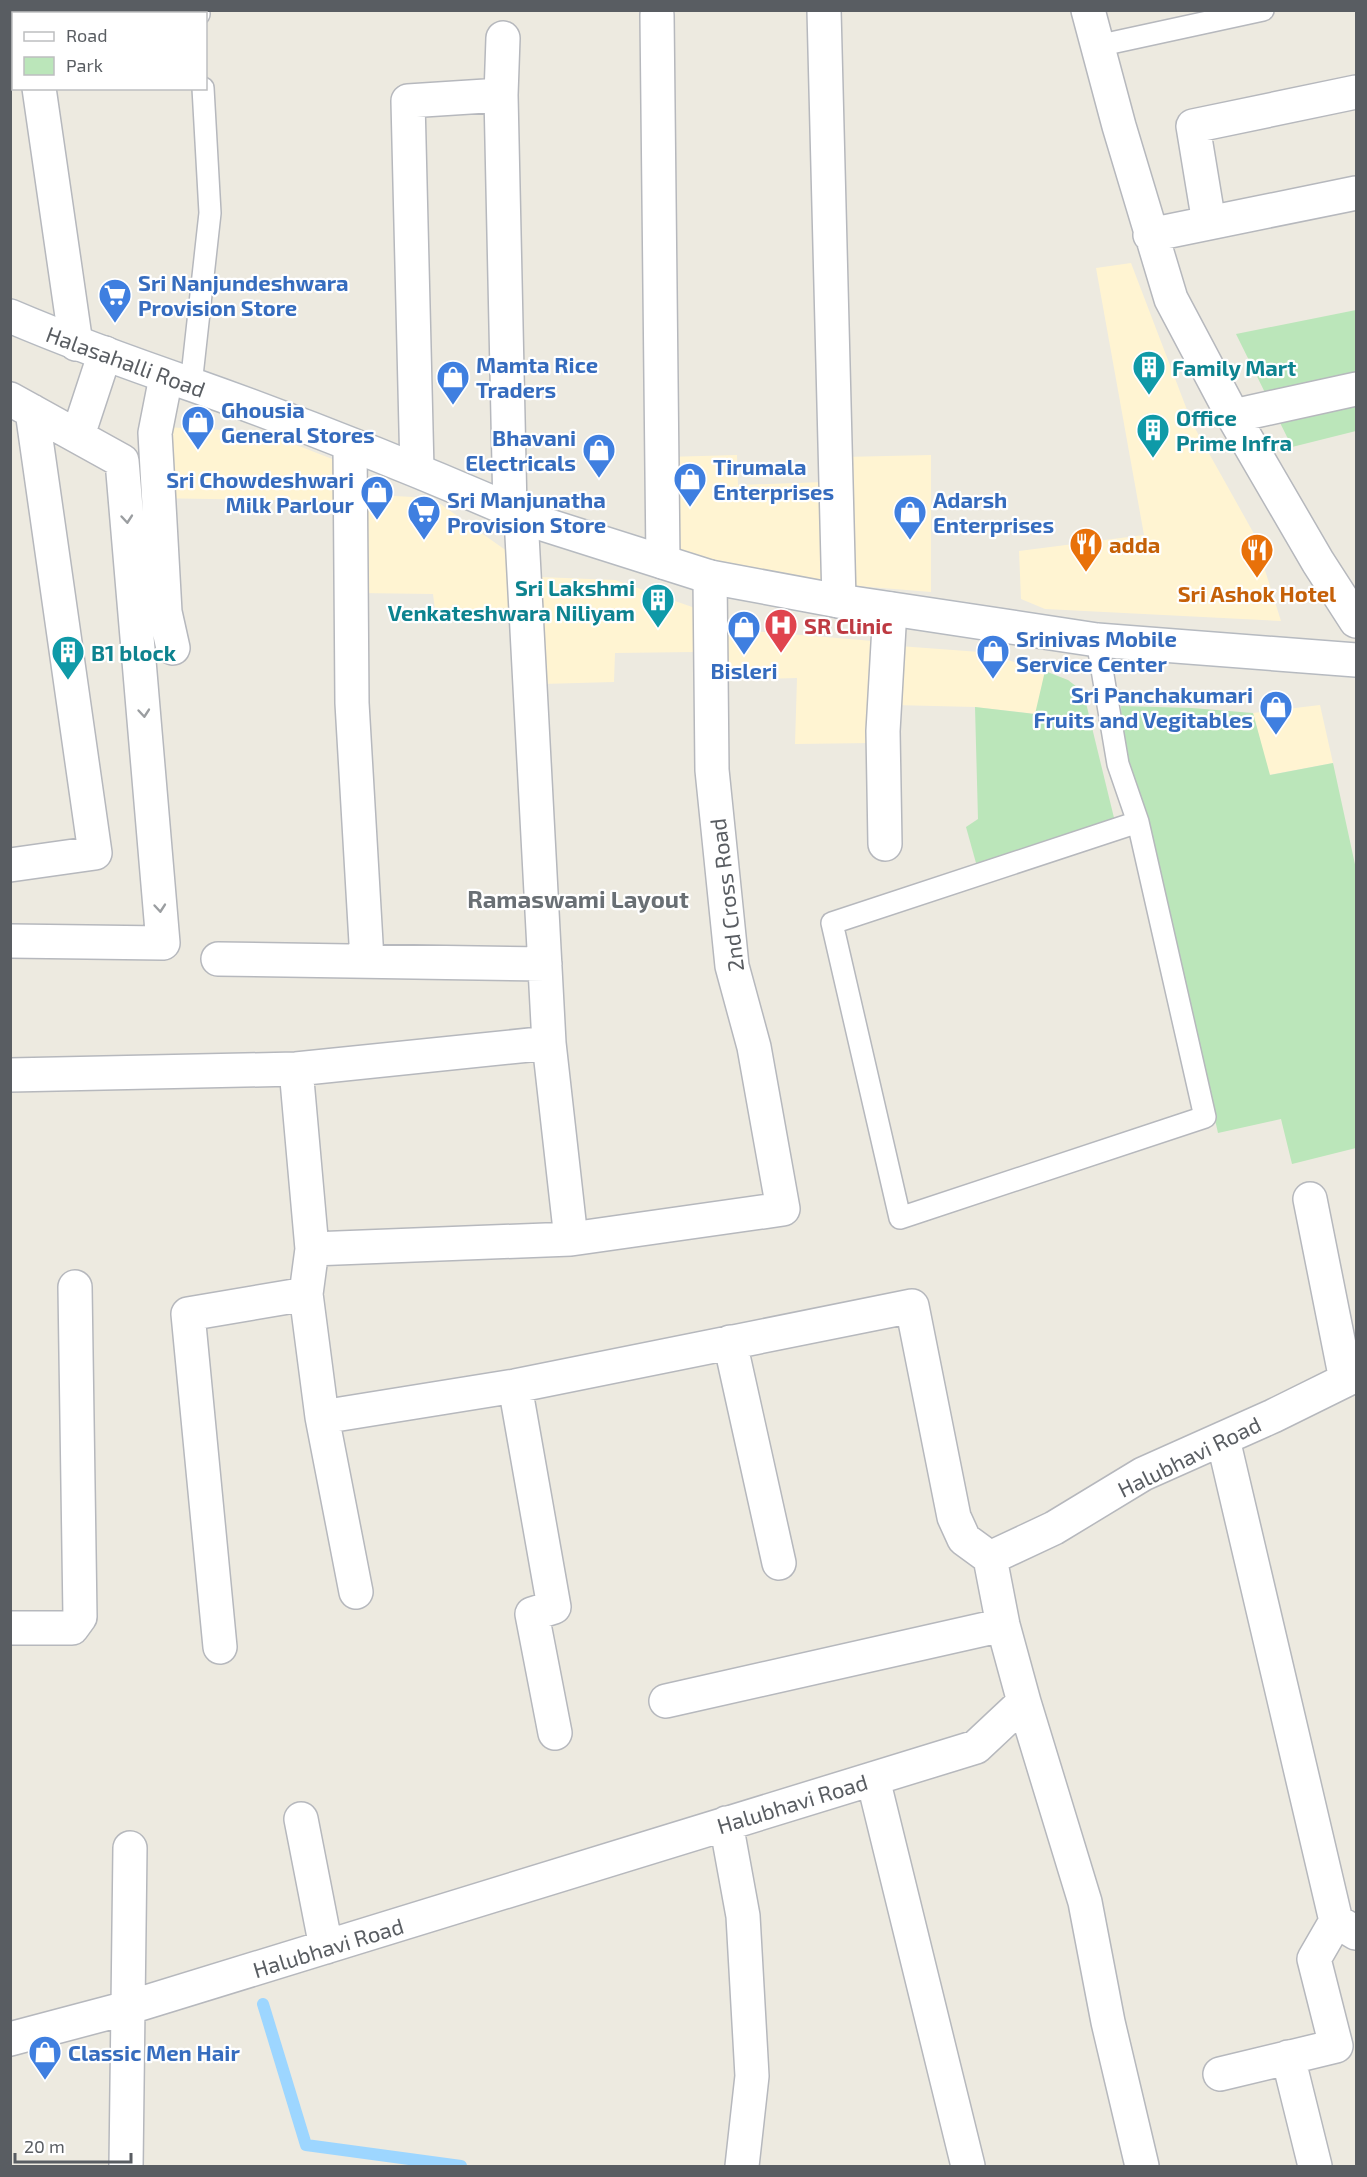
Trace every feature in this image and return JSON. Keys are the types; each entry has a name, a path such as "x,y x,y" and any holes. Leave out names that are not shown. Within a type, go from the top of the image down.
{"street":[{"path":"824,10 839,601"},
{"path":"1088,10 1096,46 1150,235 1171,299 1233,416 1318,562 1356,621"},
{"path":"657,15 663,562"},
{"path":"312,1249 571,1239 549,1043 515,513 501,95 503,38"},
{"path":"39,90 91,348 78,435"},
{"path":"1209,223 1193,126 1356,92"},
{"path":"417,470 408,101 501,95"},
{"path":"1150,235 1356,193"},
{"name":"Halasahalli Road","path":"10,316 417,470 515,513 710,577 839,601 1097,640 1356,660"},
{"path":"173,648 165,612 155,433 179,381"},
{"path":"1233,416 1356,389"},
{"path":"10,941 163,943 122,461 21,405"},
{"path":"10,865 95,853 21,405"},
{"path":"350,445 352,703 367,960"},
{"name":"2nd Cross Road","path":"571,1239 783,1209 754,1047 732,966 712,770 710,577"},
{"path":"885,844 883,731 890,609"},
{"path":"218,959 545,964"},
{"path":"10,1075 296,1069 549,1043"},
{"path":"296,1069 312,1249 306,1294 322,1417 356,1592"},
{"path":"1310,1199 1351,1378"},
{"path":"10,1628 72,1628 80,1617 75,1287"},
{"path":"219,1647 188,1314 306,1294"},
{"path":"322,1417 515,1386 912,1306 954,1517 964,1539 990,1558 1003,1625 1024,1702 1085,1902 1108,2022 1142,2166"},
{"path":"730,1342 779,1563"},
{"name":"Halubhavi Road","path":"990,1558 1054,1528 1143,1474 1351,1378"},
{"path":"515,1386 554,1607 532,1614 555,1733"},
{"path":"1220,2074 1336,2046 1314,1959 1346,1927 1223,1439"},
{"path":"666,1701 1003,1625"},
{"name":"Halubhavi Road","path":"10,2039 127,2008 976,1748 1024,1702"},
{"path":"873,1779 968,2166"},
{"path":"301,1819 326,1947"},
{"path":"726,1823 743,1916 752,2076 742,2166"},
{"path":"126,2166 130,1848"},
{"path":"1288,2057 1315,2166"}],"lane":[{"path":"1096,46 1263,10"},
{"path":"179,381 210,213 203,90"},
{"path":"1097,640 1118,764 1137,822 1205,1117 900,1218 832,923 1137,822"}],"shaded area":[{"path":"1131,263 1192,423 1253,532 1281,621 1045,609 1021,599 1019,551 1144,535 1096,268"},
{"path":"164,427 263,432 340,462 340,501 149,498"},
{"path":"737,455 738,485 824,482 827,585 667,558 666,457"},
{"path":"931,455 931,592 845,585 843,457"},
{"path":"357,494 432,498 511,554 514,608 435,610 433,594 358,593"},
{"path":"540,577 615,580 695,608 695,652 615,653 614,682 542,684"},
{"path":"716,628 873,641 871,743 795,744 797,678 717,680"},
{"path":"899,646 980,652 1045,671 1036,714 975,707 893,705"},
{"path":"1320,705 1333,763 1269,775 1253,713"}],"green space":[{"path":"1356,310 1356,431 1292,447 1236,334"},
{"path":"1045,671 1068,680 1086,694 1086,703 1116,826 976,863 966,827 978,819 975,707 1035,714"},
{"path":"1121,706 1253,713 1270,775 1333,763 1356,869 1356,1148 1292,1164 1281,1119 1218,1133 1154,848 1122,746"}],"waterway":[{"path":"263,2004 306,2145 461,2166"}],"place":[{"name":"Sri Nanjundeshwara Provision Store","path":"115,324"},
{"name":"Family Mart","path":"1149,396"},
{"name":"Mamta Rice Traders","path":"453,406"},
{"name":"Ghousia General Stores","path":"198,451"},
{"name":"Office Prime Infra","path":"1153,459"},
{"name":"Bhavani Electricals","path":"599,479"},
{"name":"Tirumala Enterprises","path":"690,508"},
{"name":"Sri Chowdeshwari Milk Parlour","path":"377,521"},
{"name":"Sri Manjunatha Provision Store","path":"424,541"},
{"name":"Adarsh Enterprises","path":"910,541"},
{"name":"adda","path":"1086,573"},
{"name":"Sri Ashok Hotel","path":"1257,579"},
{"name":"Sri Lakshmi Venkateshwara Niliyam","path":"658,629"},
{"name":"SR Clinic","path":"781,654"},
{"name":"Bisleri","path":"744,656"},
{"name":"Srinivas Mobile Service Center","path":"993,680"},
{"name":"B1 block","path":"68,681"},
{"name":"Sri Panchakumari Fruits and Vegitables","path":"1276,736"},
{"name":"Classic Men Hair","path":"45,2081"}],"district":[{"name":"Ramaswami Layout","path":"578,898"}]}
